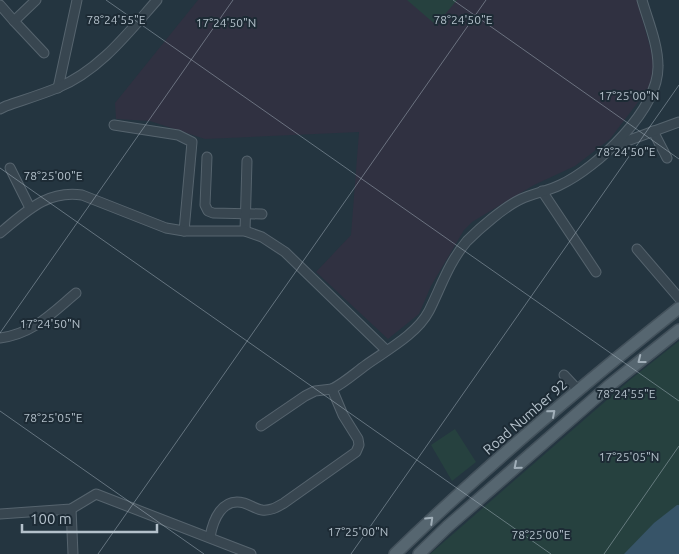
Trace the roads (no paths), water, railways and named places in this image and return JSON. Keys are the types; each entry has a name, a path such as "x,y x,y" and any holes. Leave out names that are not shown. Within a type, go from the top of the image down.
{"main road":[{"name":"Road Number 92","path":"395,554 436,515 578,390 679,308"},
{"path":"419,554 447,527 607,387 679,330"},
{"path":"595,376 607,387"}],"street":[{"path":"14,21 36,0"},
{"path":"58,88 77,0"},
{"path":"0,109 58,88 90,69 120,42 157,0"},
{"path":"261,426 305,396 315,391 332,389 416,327 428,312 451,264 467,242 514,203 560,185 581,173 602,157 622,137 646,106 656,84 657,53 643,0"},
{"path":"0,5 44,53"},
{"path":"611,147 679,122"},
{"path":"114,126 178,135 192,142 184,231"},
{"path":"653,131 666,158"},
{"path":"207,157 206,210 213,213 262,214"},
{"path":"245,231 247,161"},
{"path":"190,167 207,168"},
{"path":"10,168 30,208"},
{"path":"542,191 596,272"},
{"path":"0,233 30,208 55,195 68,193 82,195 166,228 184,231 245,231 262,237 285,252 386,350"},
{"path":"637,250 679,298"},
{"path":"0,338 18,335 35,327 76,292"},
{"path":"564,375 578,390"},
{"path":"210,537 213,522 220,510 228,505 242,502 261,510 275,508 356,452 359,445 358,439 343,415 332,389"},
{"path":"0,514 71,509 96,494 251,554"},
{"path":"71,509 73,554"}]}
